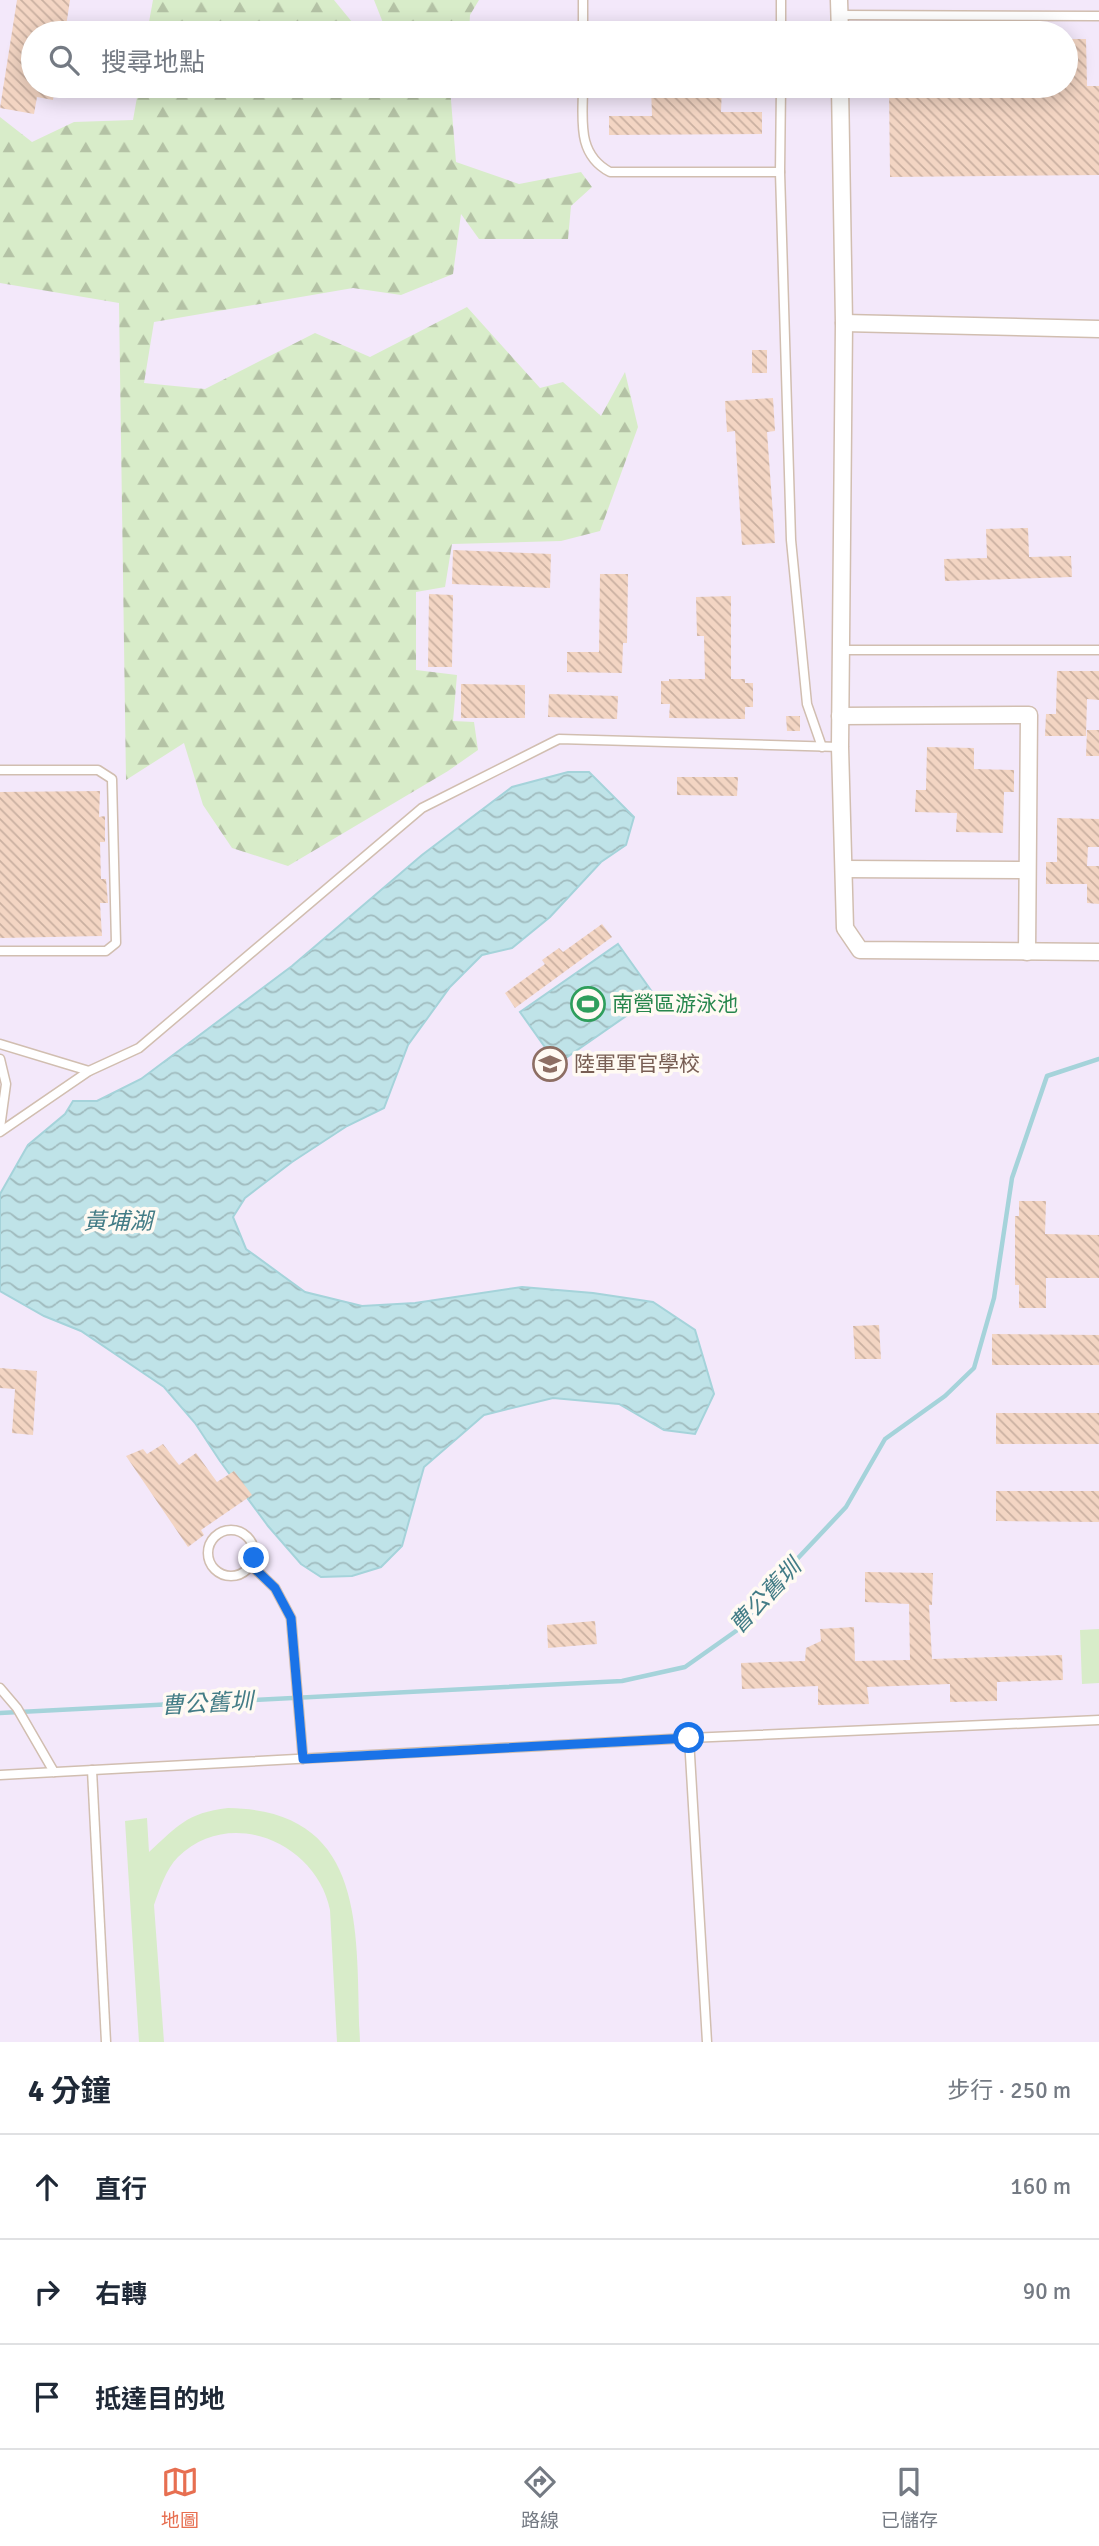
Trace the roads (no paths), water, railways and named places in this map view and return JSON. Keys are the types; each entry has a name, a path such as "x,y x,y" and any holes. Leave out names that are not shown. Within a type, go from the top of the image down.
{"street":[{"path":"840,98 844,323 840,747 845,928 860,950 1099,952"},
{"path":"844,323 1099,329"},
{"path":"840,716 1029,715 1027,952"},
{"path":"844,869 1027,870"}],"lane":[{"path":"583,0 583,21"},
{"path":"781,0 781,21"},
{"path":"839,8 1099,16"},
{"path":"583,98 583,139 598,165 610,172 780,172"},
{"path":"781,98 780,172 791,540 807,704 822,747"},
{"path":"840,650 1099,650"},
{"path":"0,1130 89,1071 139,1048 422,808 559,739 840,747"},
{"path":"0,770 98,770 112,779 116,943 106,951 0,951"},
{"path":"0,1044 89,1071"},
{"path":"0,1059 6,1084 0,1130"},
{"path":"224,1530 240,1531 247,1535 254,1550 251,1565 246,1571 233,1576 218,1572 209,1561 208,1546 211,1540 224,1530"},
{"path":"251,1565 275,1588 291,1618 303,1759"},
{"path":"0,1688 30,1729 54,1772"},
{"path":"0,1775 689,1738 1099,1720"},
{"path":"689,1738 707,2042"},
{"path":"92,1770 106,2042"}],"water":[{"name":"黃埔湖","path":"568,772 589,772 634,817 626,845 601,862 550,917 512,948 482,955 450,987 408,1045 384,1108 347,1126 292,1162 245,1198 233,1217 246,1249 305,1292 362,1306 415,1303 522,1287 593,1293 653,1302 695,1330 714,1394 695,1434 664,1430 619,1404 553,1398 484,1415 424,1467 402,1546 381,1567 352,1576 321,1577 301,1564 268,1526 195,1423 164,1387 81,1331 44,1316 0,1291 0,1194 28,1145 65,1114 73,1101 97,1101 141,1079 292,966 422,855 512,787"},
{"name":"南營區游泳池","path":"618,944 655,996 557,1064 520,1012"}],"waterway":[{"name":"曹公舊圳","path":"0,1713 622,1681 685,1667 736,1631 784,1573 846,1507 885,1439 945,1396 974,1368 994,1298 1012,1178 1047,1076 1099,1059"}],"place":[{"name":"南營區游泳池","path":"588,1004"},
{"name":"陸軍軍官學校","path":"550,1064"}]}
